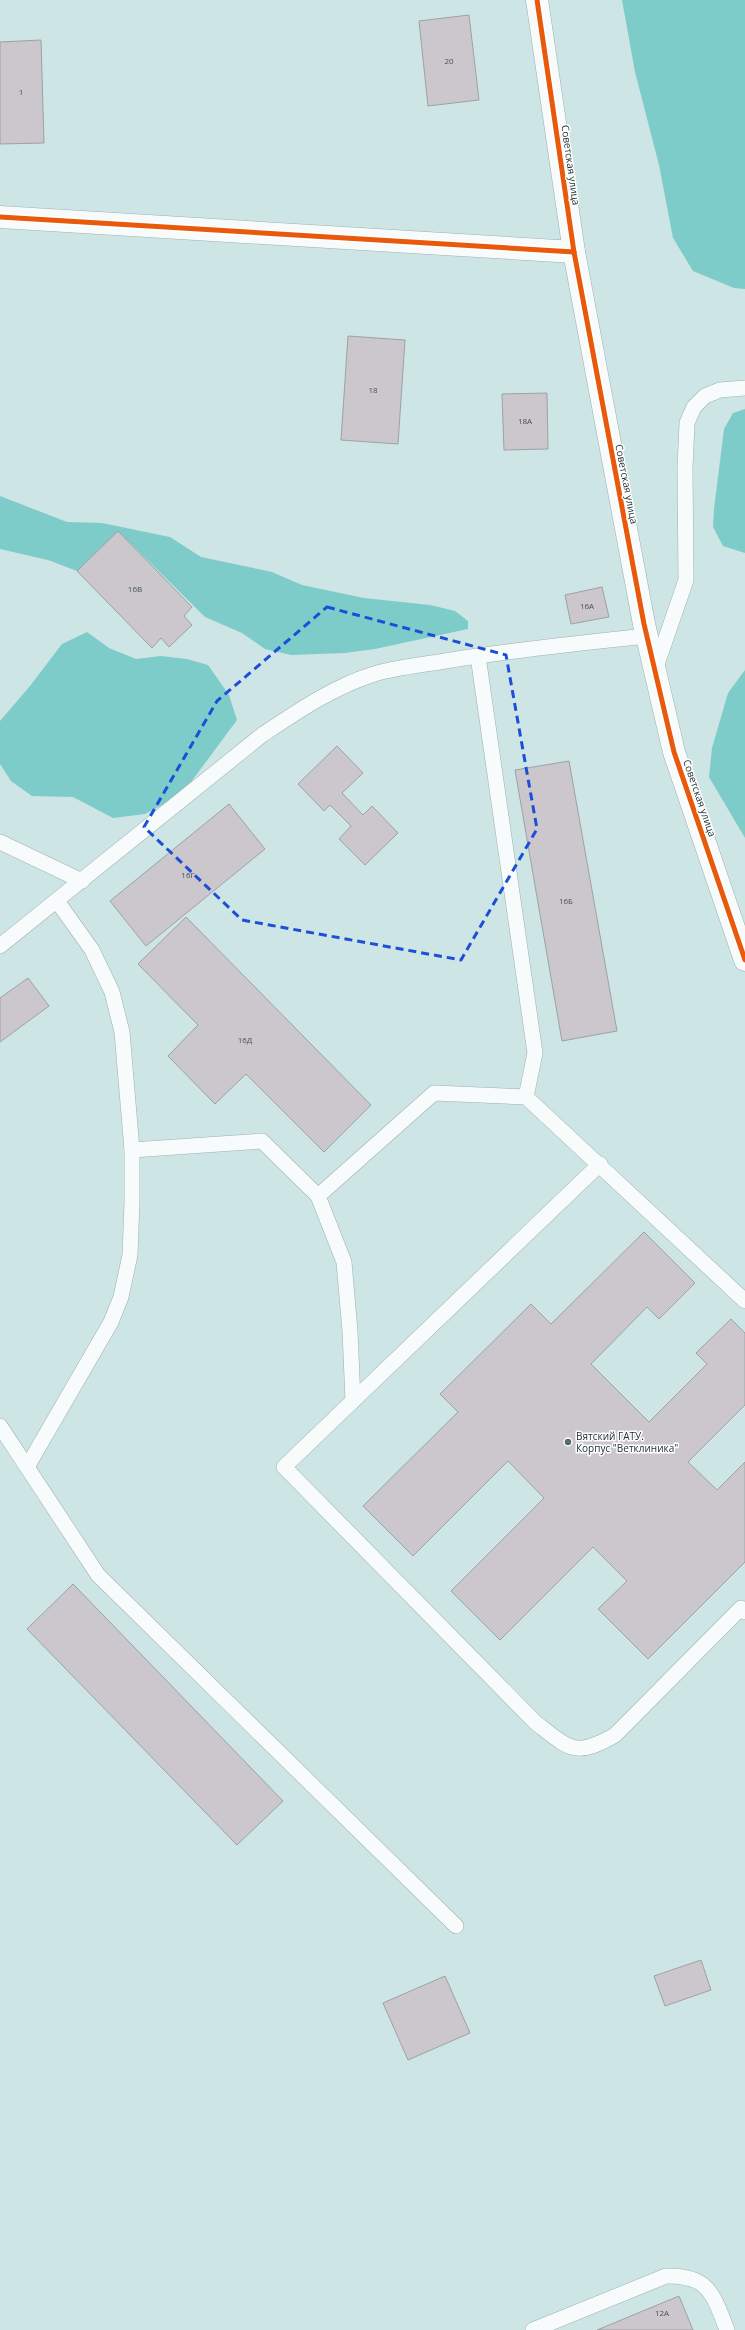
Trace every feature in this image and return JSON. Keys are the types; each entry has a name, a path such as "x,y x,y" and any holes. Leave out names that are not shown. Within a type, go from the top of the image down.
{"street":[{"name":"Советская улица","path":"537,0 574,252 647,636 674,752 745,960"},
{"path":"0,217 574,252"}],"lane":[{"path":"655,670 686,580 684,468 687,423 694,407 705,396 720,390 745,388"},
{"path":"0,946 262,735 305,706 339,688 374,674 478,656 647,636"},
{"path":"478,656 535,1053 526,1097"},
{"path":"0,842 82,881"},
{"path":"27,1467 111,1322 121,1297 130,1255 132,1150 122,1032 112,992 92,950 57,900"},
{"path":"318,1196 434,1093 526,1097 600,1164 745,1301"},
{"path":"132,1150 262,1141 318,1196 344,1262 350,1331 353,1401"},
{"path":"600,1164 284,1467 536,1723 564,1744 580,1750 594,1747 615,1735 744,1608"},
{"path":"0,1426 98,1575 456,1926"},
{"path":"532,2330 666,2276 686,2276 702,2283 716,2301 727,2330"}],"highlighted area":[{"path":"327,607 506,655 537,829 461,960 242,920 144,827 217,701"}],"shaded area":[{"path":"622,0 745,0 745,289 734,288 693,271 673,238 659,165 635,72"},
{"path":"745,409 745,553 723,546 713,527 724,429 733,413"},
{"path":"0,496 67,522 102,523 170,537 201,557 272,572 302,585 364,598 430,605 455,611 468,621 468,629 375,649 345,653 291,655 265,649 242,633 205,617 118,531 77,571 48,560 0,549"},
{"path":"87,632 109,648 136,659 161,656 187,659 208,665 229,695 237,720 191,782 166,803 145,814 113,818 73,797 32,796 11,781 0,764 0,721 30,686 62,644"},
{"path":"745,670 745,838 709,777 712,748 728,693"}],"building":[{"path":"469,15 479,100 428,106 419,21"},
{"path":"41,40 44,143 0,144 0,42"},
{"path":"348,336 405,340 398,444 341,440"},
{"path":"547,393 548,449 504,450 502,394"},
{"path":"118,531 192,607 184,616 192,625 169,647 161,638 152,648 77,571"},
{"path":"602,587 609,617 571,624 565,595"},
{"path":"337,746 363,773 342,793 363,815 372,806 398,833 365,865 339,839 351,826 330,805 324,811 298,784"},
{"path":"569,761 617,1031 562,1041 515,770"},
{"path":"229,804 265,849 146,946 110,901"},
{"path":"186,917 371,1105 324,1152 246,1074 215,1104 168,1056 198,1025 138,964"},
{"path":"28,978 49,1006 0,1042 0,998"},
{"name":"Вятский ГАТУ. Корпус \"Ветклиника\"","path":"644,1232 695,1283 659,1319 647,1307 591,1364 649,1422 707,1364 696,1353 731,1319 745,1333 745,1405 688,1462 717,1490 745,1462 745,1562 648,1659 598,1609 627,1581 593,1547 500,1640 451,1591 544,1498 508,1461 413,1556 363,1506 458,1412 440,1394 531,1304 551,1324"},
{"path":"73,1584 283,1801 237,1845 27,1629"},
{"path":"701,1960 711,1990 665,2006 654,1976"},
{"path":"445,1976 470,2033 408,2060 383,2003"},
{"path":"679,2296 693,2330 597,2330"}],"cycle path":[{"path":"537,0 574,252 644,624 674,752 745,960"},
{"path":"0,217 574,252"}],"place":[{"name":"Вятский ГАТУ. Корпус \"Ветклиника\"","path":"568,1442"}]}
